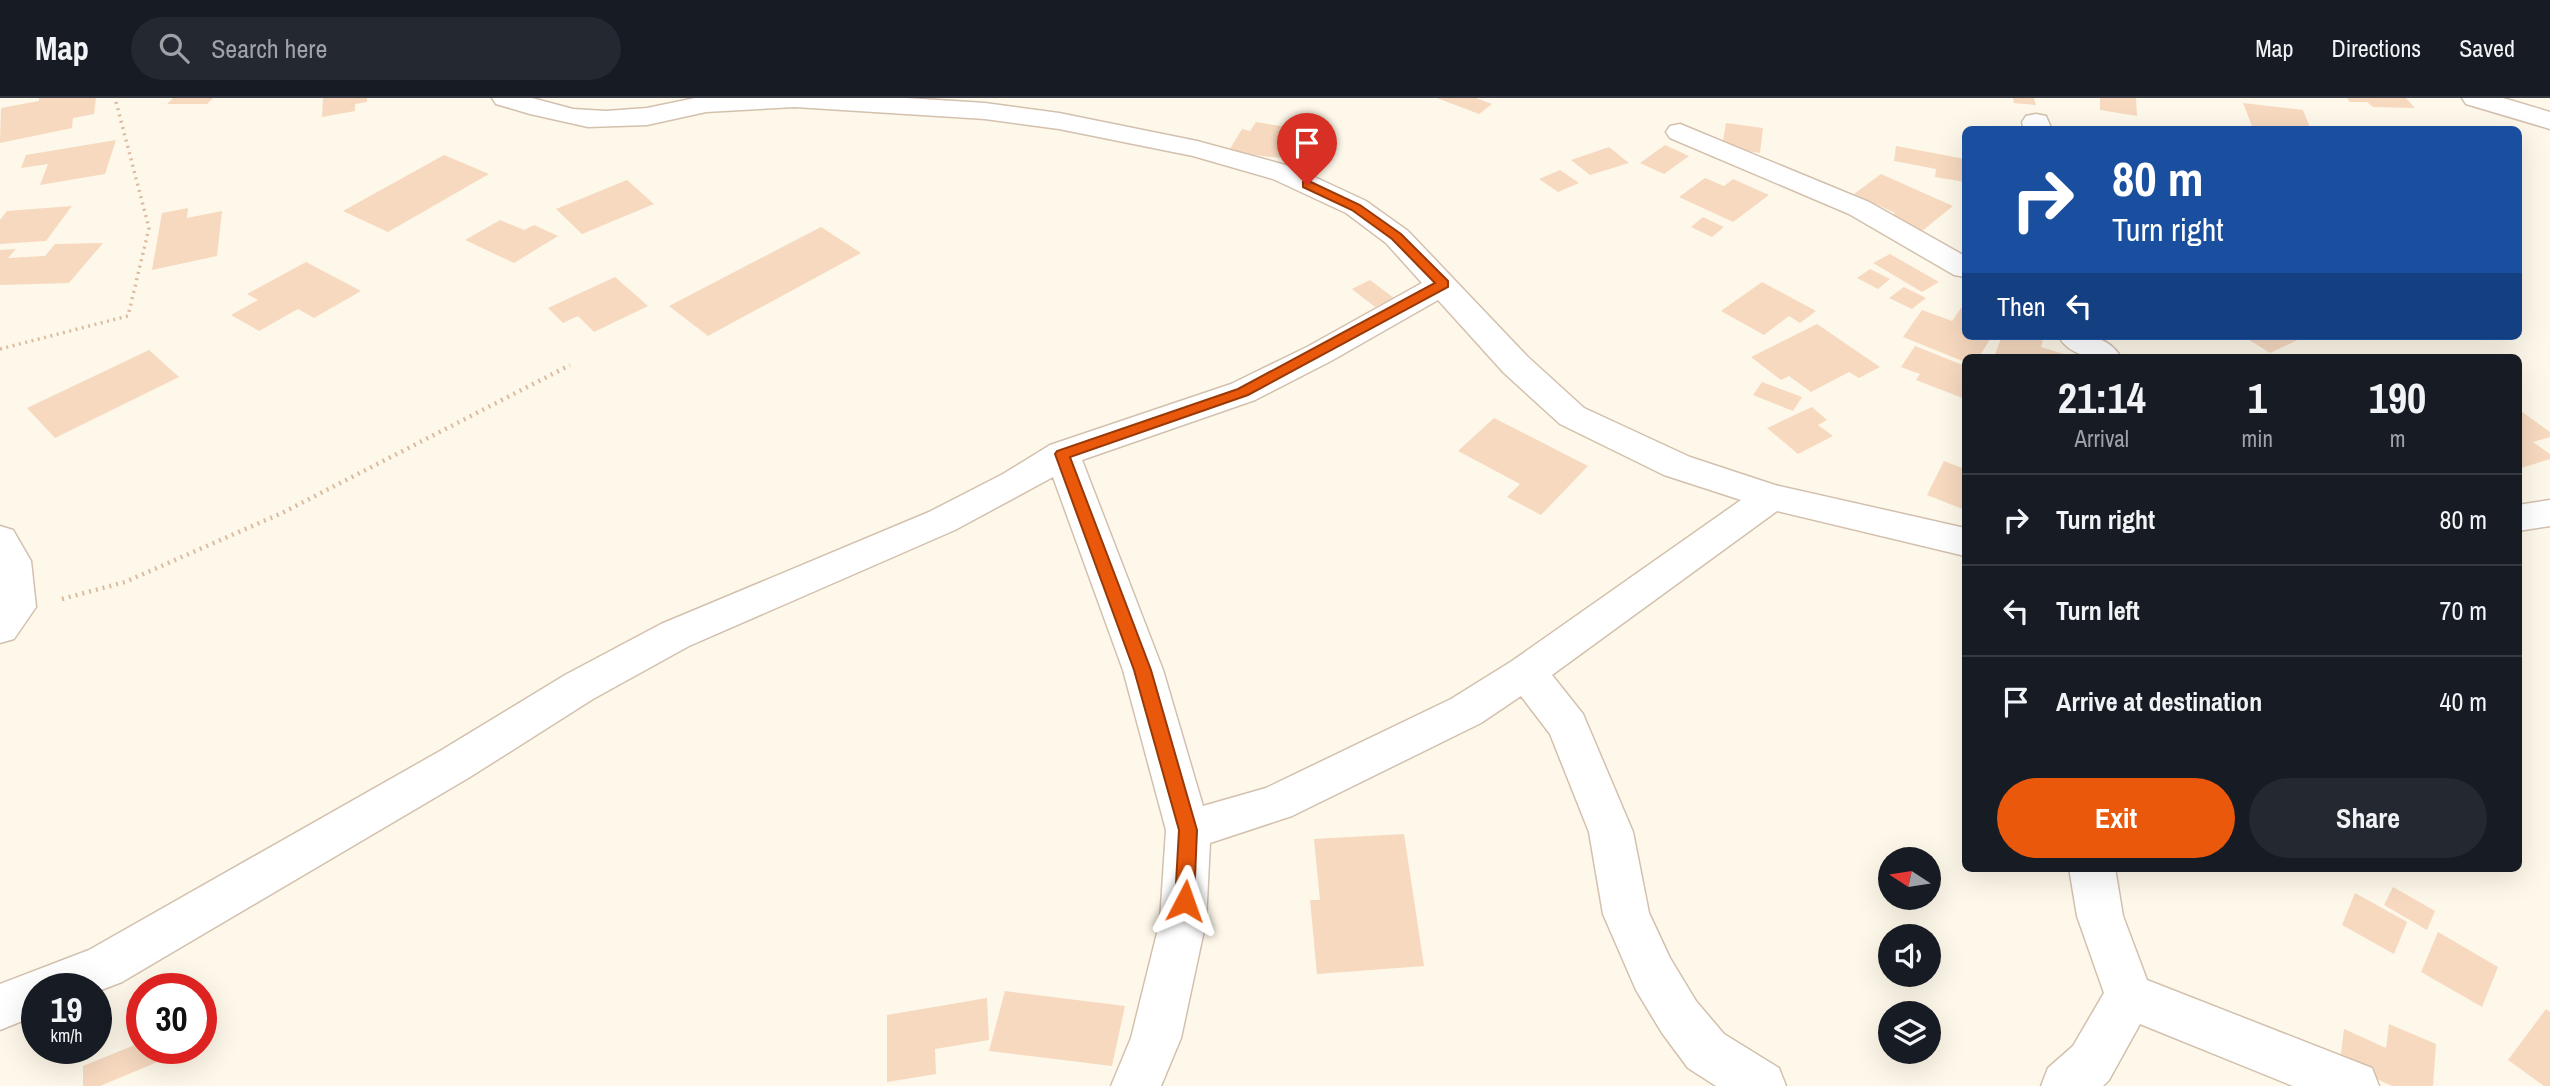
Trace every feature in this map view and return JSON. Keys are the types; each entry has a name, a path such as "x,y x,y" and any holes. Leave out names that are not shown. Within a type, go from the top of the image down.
{"street":[{"path":"505,98 575,118 652,116 711,101 795,99 985,111 1059,121 1197,149 1283,173 1356,207 1397,237 1516,365 1572,416 1677,466 1771,497 1962,541"},
{"path":"2475,98 2550,121"},
{"path":"1680,132 1858,208 1962,266"},
{"path":"87,973 105,966 455,764 579,687 674,635 942,521 1016,483 1062,454 1243,392 1443,284"},
{"path":"2080,340 2101,354"},
{"path":"1062,454 1143,670 1188,830 1183,921 1156,1038 1136,1086"},
{"path":"1188,830 1277,803 1455,717 1526,672 1771,497"},
{"path":"2522,517 2550,513"},
{"path":"0,541 12,561 8,618"},
{"path":"1526,672 1567,726 1611,832 1626,914 1653,974 1679,1017 1706,1051 1761,1086"},
{"path":"2093,872 2100,916 2129,996 2354,1086"},
{"path":"2066,1086 2091,1063 2129,996"},
{"path":"0,1007 21,998"}],"path":[{"path":"0,349 128,316 149,228 115,98"},
{"path":"8,618 125,582 213,545 282,513 570,365"}],"building":[{"path":"39,98 96,98 94,114 73,118 72,128 0,143 1,108 39,101"},
{"path":"173,98 213,98 207,104 167,104"},
{"path":"323,98 367,98 367,102 355,104 355,111 322,117"},
{"path":"1437,98 1476,98 1492,104 1479,114"},
{"path":"2013,98 2034,98 2036,105 2014,103"},
{"path":"2100,98 2136,98 2137,116 2100,110"},
{"path":"2347,98 2406,98 2415,108 2373,107 2367,102 2350,102"},
{"path":"2243,103 2303,110 2309,126 2252,126"},
{"path":"1256,122 1304,130 1298,141 1290,140 1280,158 1228,152 1242,129 1250,131"},
{"path":"1726,123 1763,128 1760,153 1722,147"},
{"path":"116,140 105,174 40,185 48,164 21,168 26,155"},
{"path":"1665,145 1689,156 1664,174 1640,163"},
{"path":"1896,146 1962,158 1962,182 1935,177 1936,169 1894,161"},
{"path":"1609,147 1629,163 1590,175 1571,160"},
{"path":"444,155 489,174 388,232 343,211"},
{"path":"1560,170 1579,183 1558,192 1539,179"},
{"path":"1881,174 1953,206 1922,231 1891,217 1895,213 1854,194"},
{"path":"1705,178 1724,186 1733,179 1769,195 1733,222 1679,197"},
{"path":"627,180 654,204 582,234 556,209"},
{"path":"72,206 46,241 0,244 0,220 7,211"},
{"path":"188,208 187,218 222,211 217,256 152,270 162,213"},
{"path":"1703,217 1724,227 1712,237 1691,227"},
{"path":"500,220 524,230 534,225 558,236 514,263 465,240"},
{"path":"821,227 861,253 708,336 669,306"},
{"path":"103,243 69,283 0,285 0,250 16,249 8,258 45,256 55,244"},
{"path":"1890,254 1939,282 1922,292 1873,263"},
{"path":"306,262 361,291 314,318 298,309 259,331 231,315 258,300 247,294"},
{"path":"1870,269 1890,279 1878,289 1857,278"},
{"path":"615,277 648,306 594,332 578,316 563,323 548,308"},
{"path":"1370,280 1394,298 1375,307 1352,289"},
{"path":"1762,282 1816,311 1800,323 1789,316 1764,335 1721,311"},
{"path":"1904,287 1926,298 1912,309 1889,298"},
{"path":"1962,307 1962,340 1990,340 1981,354 1962,354 1962,361 1903,337 1922,310 1952,321"},
{"path":"1817,324 1880,367 1859,378 1849,372 1811,392 1789,376 1781,380 1751,357"},
{"path":"2000,340 2043,340 2041,347 2064,354 1995,354"},
{"path":"2249,340 2298,340 2270,353"},
{"path":"1915,346 1962,365 1962,398 1916,380 1920,374 1901,367"},
{"path":"149,350 179,377 55,438 27,408"},
{"path":"1762,382 1802,397 1793,411 1753,395"},
{"path":"1812,407 1827,420 1818,425 1833,436 1798,454 1767,428"},
{"path":"2522,412 2550,432 2550,437 2533,442 2550,454 2550,459 2522,468"},
{"path":"1494,418 1588,466 1541,515 1507,497 1520,484 1458,451"},
{"path":"1944,461 1962,468 1962,509 1927,495"},
{"path":"1404,834 1424,966 1317,974 1310,900 1320,900 1314,839"},
{"path":"2393,887 2435,911 2427,930 2384,905"},
{"path":"2355,893 2407,922 2394,954 2342,925"},
{"path":"2438,932 2498,967 2482,1007 2421,972"},
{"path":"1005,991 1125,1006 1112,1066 989,1051"},
{"path":"987,998 989,1040 935,1049 936,1074 887,1082 887,1015"},
{"path":"2546,1009 2550,1012 2550,1086 2544,1086 2508,1060"},
{"path":"2389,1024 2436,1044 2433,1086 2392,1086 2340,1062 2344,1029 2386,1048"},
{"path":"126,1049 126,1064 153,1064 100,1086 83,1086 83,1066 112,1064 112,1054"}],"route":[{"path":"1185,901 1188,830 1143,670 1062,454 1243,392 1318,354 1443,284 1397,237 1356,207 1307,185"}]}
